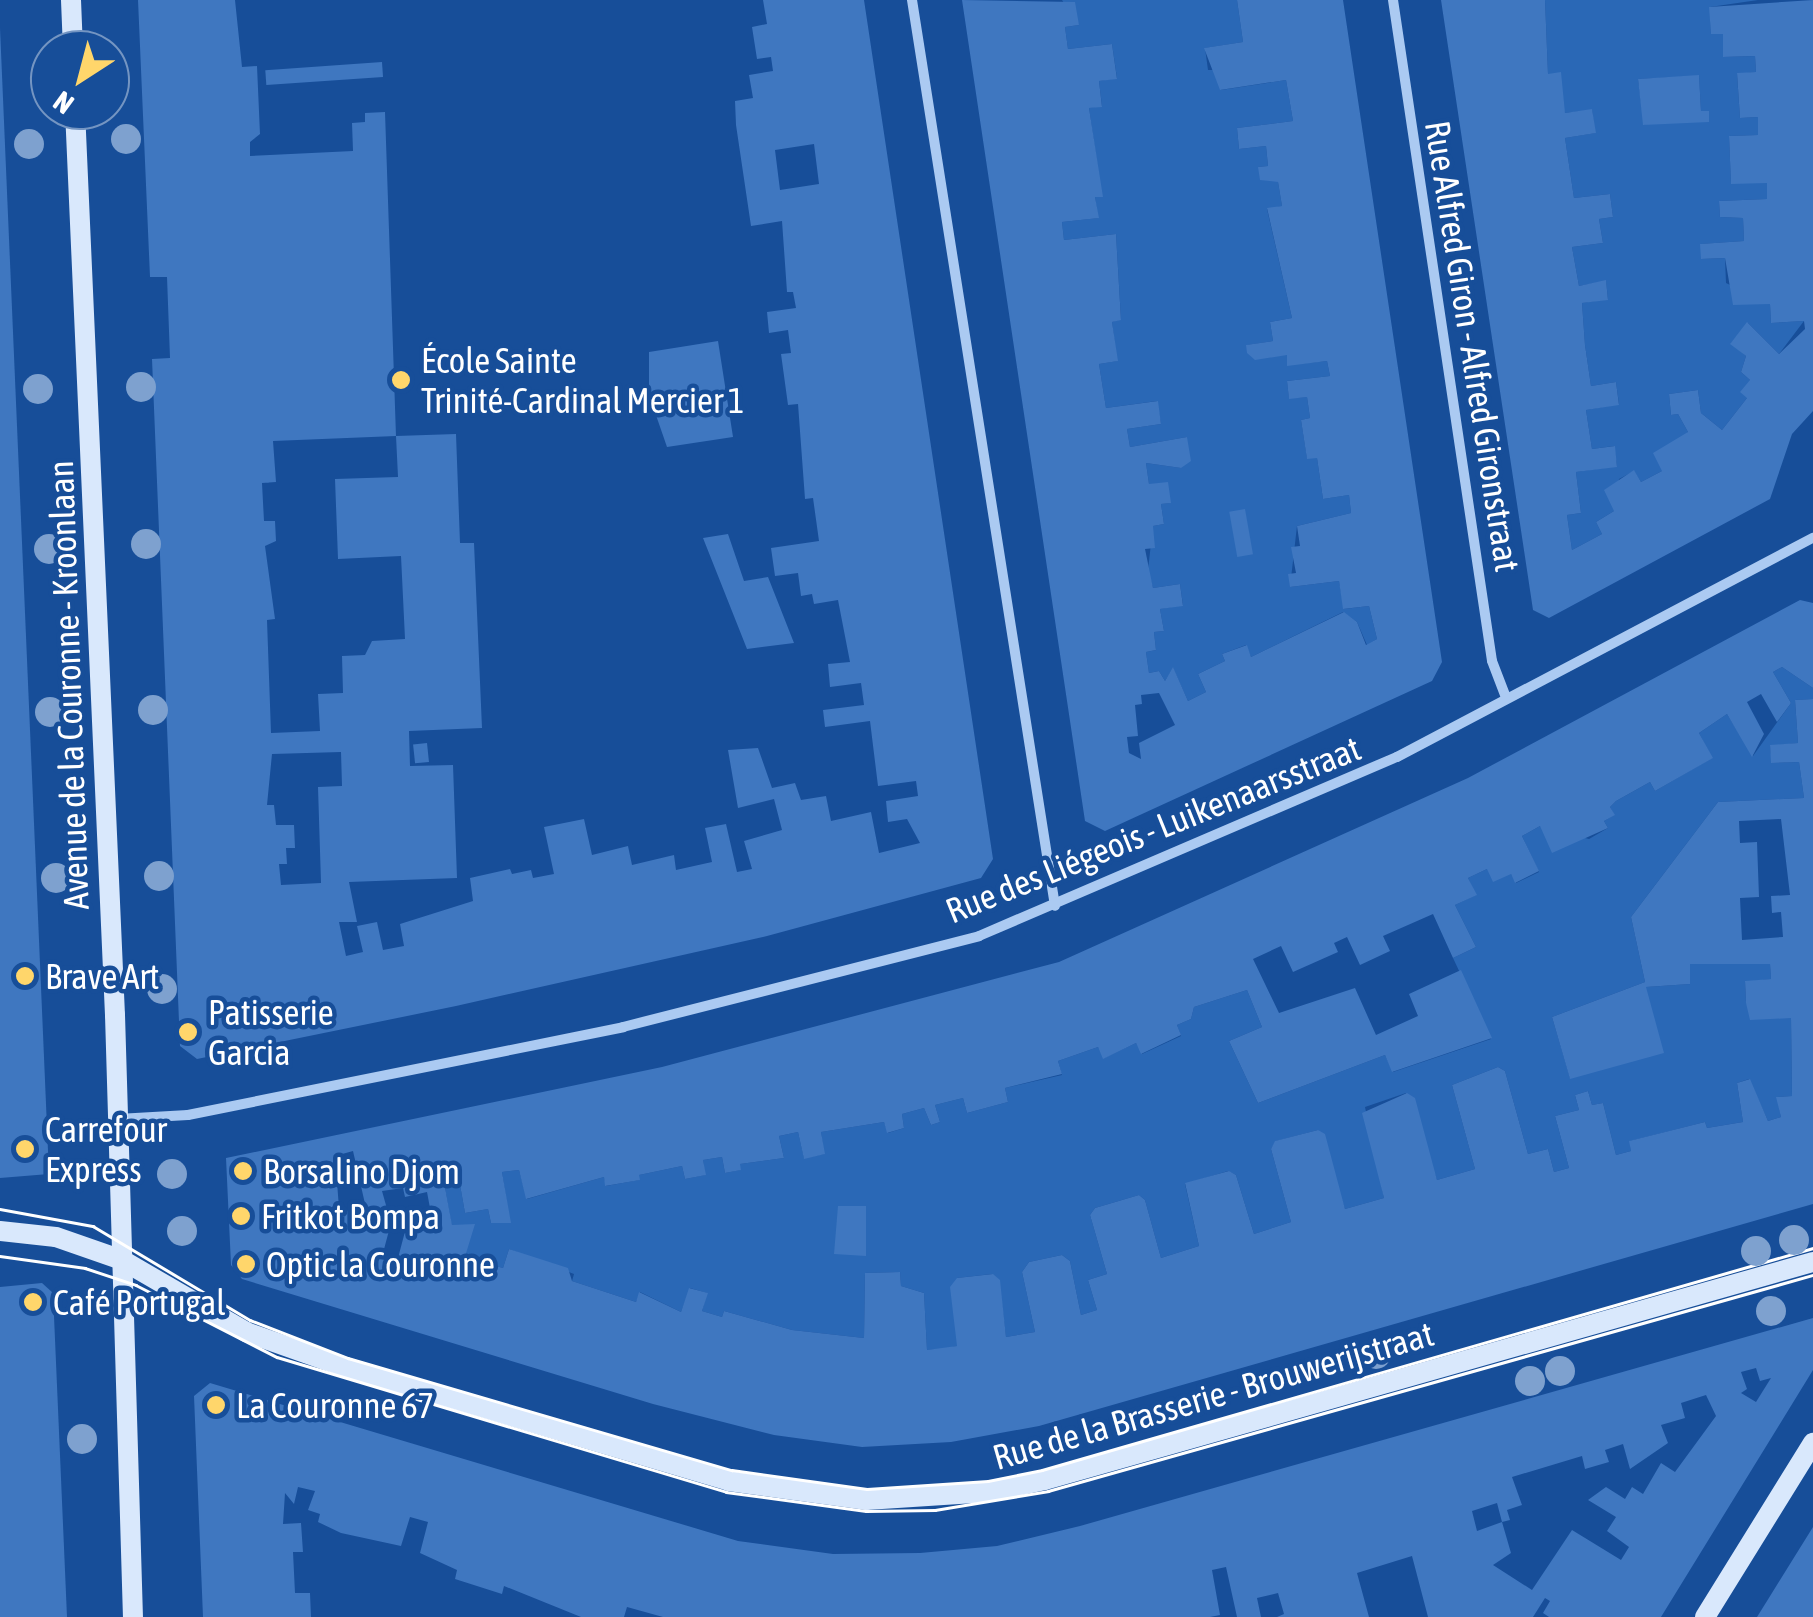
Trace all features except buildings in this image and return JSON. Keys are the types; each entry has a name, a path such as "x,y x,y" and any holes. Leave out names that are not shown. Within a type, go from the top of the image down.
{"main road":[{"path":"71,0 72,30"},
{"name":"Avenue de la Couronne - Kroonlaan","path":"77,130 118,1119 132,1617"},
{"name":"Rue de la Brasserie - Brouwerijstraat","path":"0,1231 56,1237 122,1260 213,1314 299,1353 729,1481 866,1500 990,1492 1045,1480 1813,1262"},
{"path":"1706,1617 1813,1442"}],"street":[{"path":"912,0 1055,906"},
{"name":"Rue Alfred Giron - Alfred Gironstraat","path":"1393,0 1492,661 1506,698"},
{"name":"Rue des Liégeois - Luikenaarsstraat","path":"118,1119 188,1115 624,1026 978,936 1396,758 1813,538"}],"shaded area":[{"path":"1062,0 1237,0 1243,42 1205,48 1208,70 1217,70 1221,90 1286,80 1293,121 1237,128 1239,149 1266,146 1268,166 1258,167 1278,182 1282,206 1267,209 1292,318 1270,322 1273,341 1247,345 1287,355 1287,365 1327,361 1330,376 1287,381 1289,398 1307,397 1310,418 1301,420 1307,458 1317,458 1323,499 1349,495 1351,513 1297,526 1290,587 1339,581 1344,609 1369,606 1377,639 1367,645 1357,622 1343,612 1251,657 1246,645 1222,654 1225,661 1198,674 1206,692 1188,701 1173,668 1165,681 1159,671 1149,673 1146,652 1156,650 1154,632 1164,631 1160,609 1183,605 1180,584 1153,588 1148,570 1153,526 1164,524 1161,504 1170,503 1149,484 1146,463 1181,468 1187,437 1130,447 1127,429 1161,424 1157,401 1106,408 1099,364 1117,361 1112,322 1121,319 1116,234 1064,240 1062,222 1098,218 1095,197 1102,197 1089,108 1102,106 1099,81 1117,78 1112,44 1068,49 1065,27 1079,25"},
{"path":"1545,0 1758,0 1710,7 1711,34 1723,34 1724,57 1755,56 1756,72 1737,74 1740,118 1758,117 1758,135 1729,136 1731,183 1767,183 1767,199 1719,201 1720,217 1743,218 1744,241 1701,244 1701,259 1725,258 1726,283 1770,304 1771,323 1804,321 1779,354 1748,323 1731,343 1746,356 1741,372 1750,380 1747,398 1722,430 1701,413 1698,390 1669,394 1671,415 1678,414 1688,432 1662,471 1641,482 1634,471 1619,479 1614,511 1596,522 1602,534 1572,550 1567,515 1581,513 1576,472 1617,466 1614,446 1592,449 1586,410 1619,404 1616,382 1591,386 1585,345 1582,303 1608,299 1606,281 1579,286 1572,247 1603,243 1599,219 1613,217 1610,194 1574,198 1565,138 1595,133 1592,110 1565,113 1548,74","holes":["1699,76 1701,111 1644,125 1638,79"]},
{"path":"1782,667 1813,688 1813,699 1795,700 1798,743 1770,746 1772,763 1799,762 1804,798 1718,802 1631,917 1645,982 1552,1017 1570,1078 1646,987 1690,984 1690,964 1770,964 1771,979 1745,982 1746,1002 1749,1009 1791,1018 1792,1096 1777,1097 1781,1117 1768,1121 1749,1079 1737,1083 1743,1122 1707,1128 1705,1122 1630,1141 1631,1151 1616,1155 1603,1103 1592,1105 1588,1091 1575,1095 1579,1110 1555,1116 1569,1168 1554,1172 1548,1149 1528,1154 1505,1071 1498,1067 1452,1085 1475,1169 1437,1180 1406,1093 1365,1107 1384,1198 1345,1209 1318,1130 1276,1141 1271,1149 1291,1222 1254,1234 1236,1175 1228,1171 1185,1184 1199,1246 1161,1258 1145,1200 1139,1195 1095,1208 1090,1215 1107,1274 1088,1280 1097,1310 1081,1315 1070,1261 1062,1255 1029,1262 1022,1272 1035,1332 1006,1337 999,1280 992,1274 957,1278 957,1346 943,1349 927,1350 924,1293 901,1286 900,1272 865,1273 864,1338 792,1330 724,1311 722,1317 702,1311 707,1293 690,1288 681,1312 640,1292 636,1302 572,1281 574,1274 509,1249 503,1268 485,1263 479,1279 460,1273 444,1182 459,1179 465,1213 488,1209 491,1223 510,1223 502,1172 519,1170 527,1199 604,1177 606,1186 682,1166 685,1179 705,1175 703,1160 722,1157 725,1173 740,1170 740,1164 784,1158 779,1136 798,1132 804,1158 824,1154 821,1132 884,1122 888,1133 904,1128 902,1114 924,1108 931,1125 940,1122 935,1105 963,1098 967,1113 1008,1102 1005,1088 1062,1075 1058,1061 1098,1047 1104,1058 1136,1043 1142,1054 1181,1036 1177,1025 1191,1019 1194,1007 1247,990 1262,1027 1229,1041 1258,1103 1385,1055 1393,1072 1491,1039 1453,958 1476,947 1455,905 1476,895 1468,878 1487,869 1511,874 1516,883 1539,872 1522,836 1540,826 1589,839 1608,828 1604,821 1614,815 1610,807 1616,801 1650,782 1655,791 1712,758 1699,733 1727,714 1753,756 1791,703 1773,672"}],"tram line":[{"path":"0,1209 93,1226 250,1320 348,1358 732,1470 867,1489 988,1481 1042,1470 1813,1248"},
{"path":"0,1256 85,1268 136,1285 277,1357 726,1492 866,1511 935,1510 1048,1491 1813,1275"}],"place":[{"name":"École Sainte Trinité-Cardinal Mercier 1","path":"401,380"},
{"name":"Brave Art","path":"25,976"},
{"name":"Patisserie Garcia","path":"188,1032"},
{"name":"Carrefour Express","path":"25,1149"},
{"name":"Borsalino Djom","path":"243,1171"},
{"name":"Fritkot Bompa","path":"241,1216"},
{"name":"Optic la Couronne","path":"246,1264"},
{"name":"Café Portugal","path":"33,1302"},
{"name":"La Couronne 67","path":"216,1405"}]}
